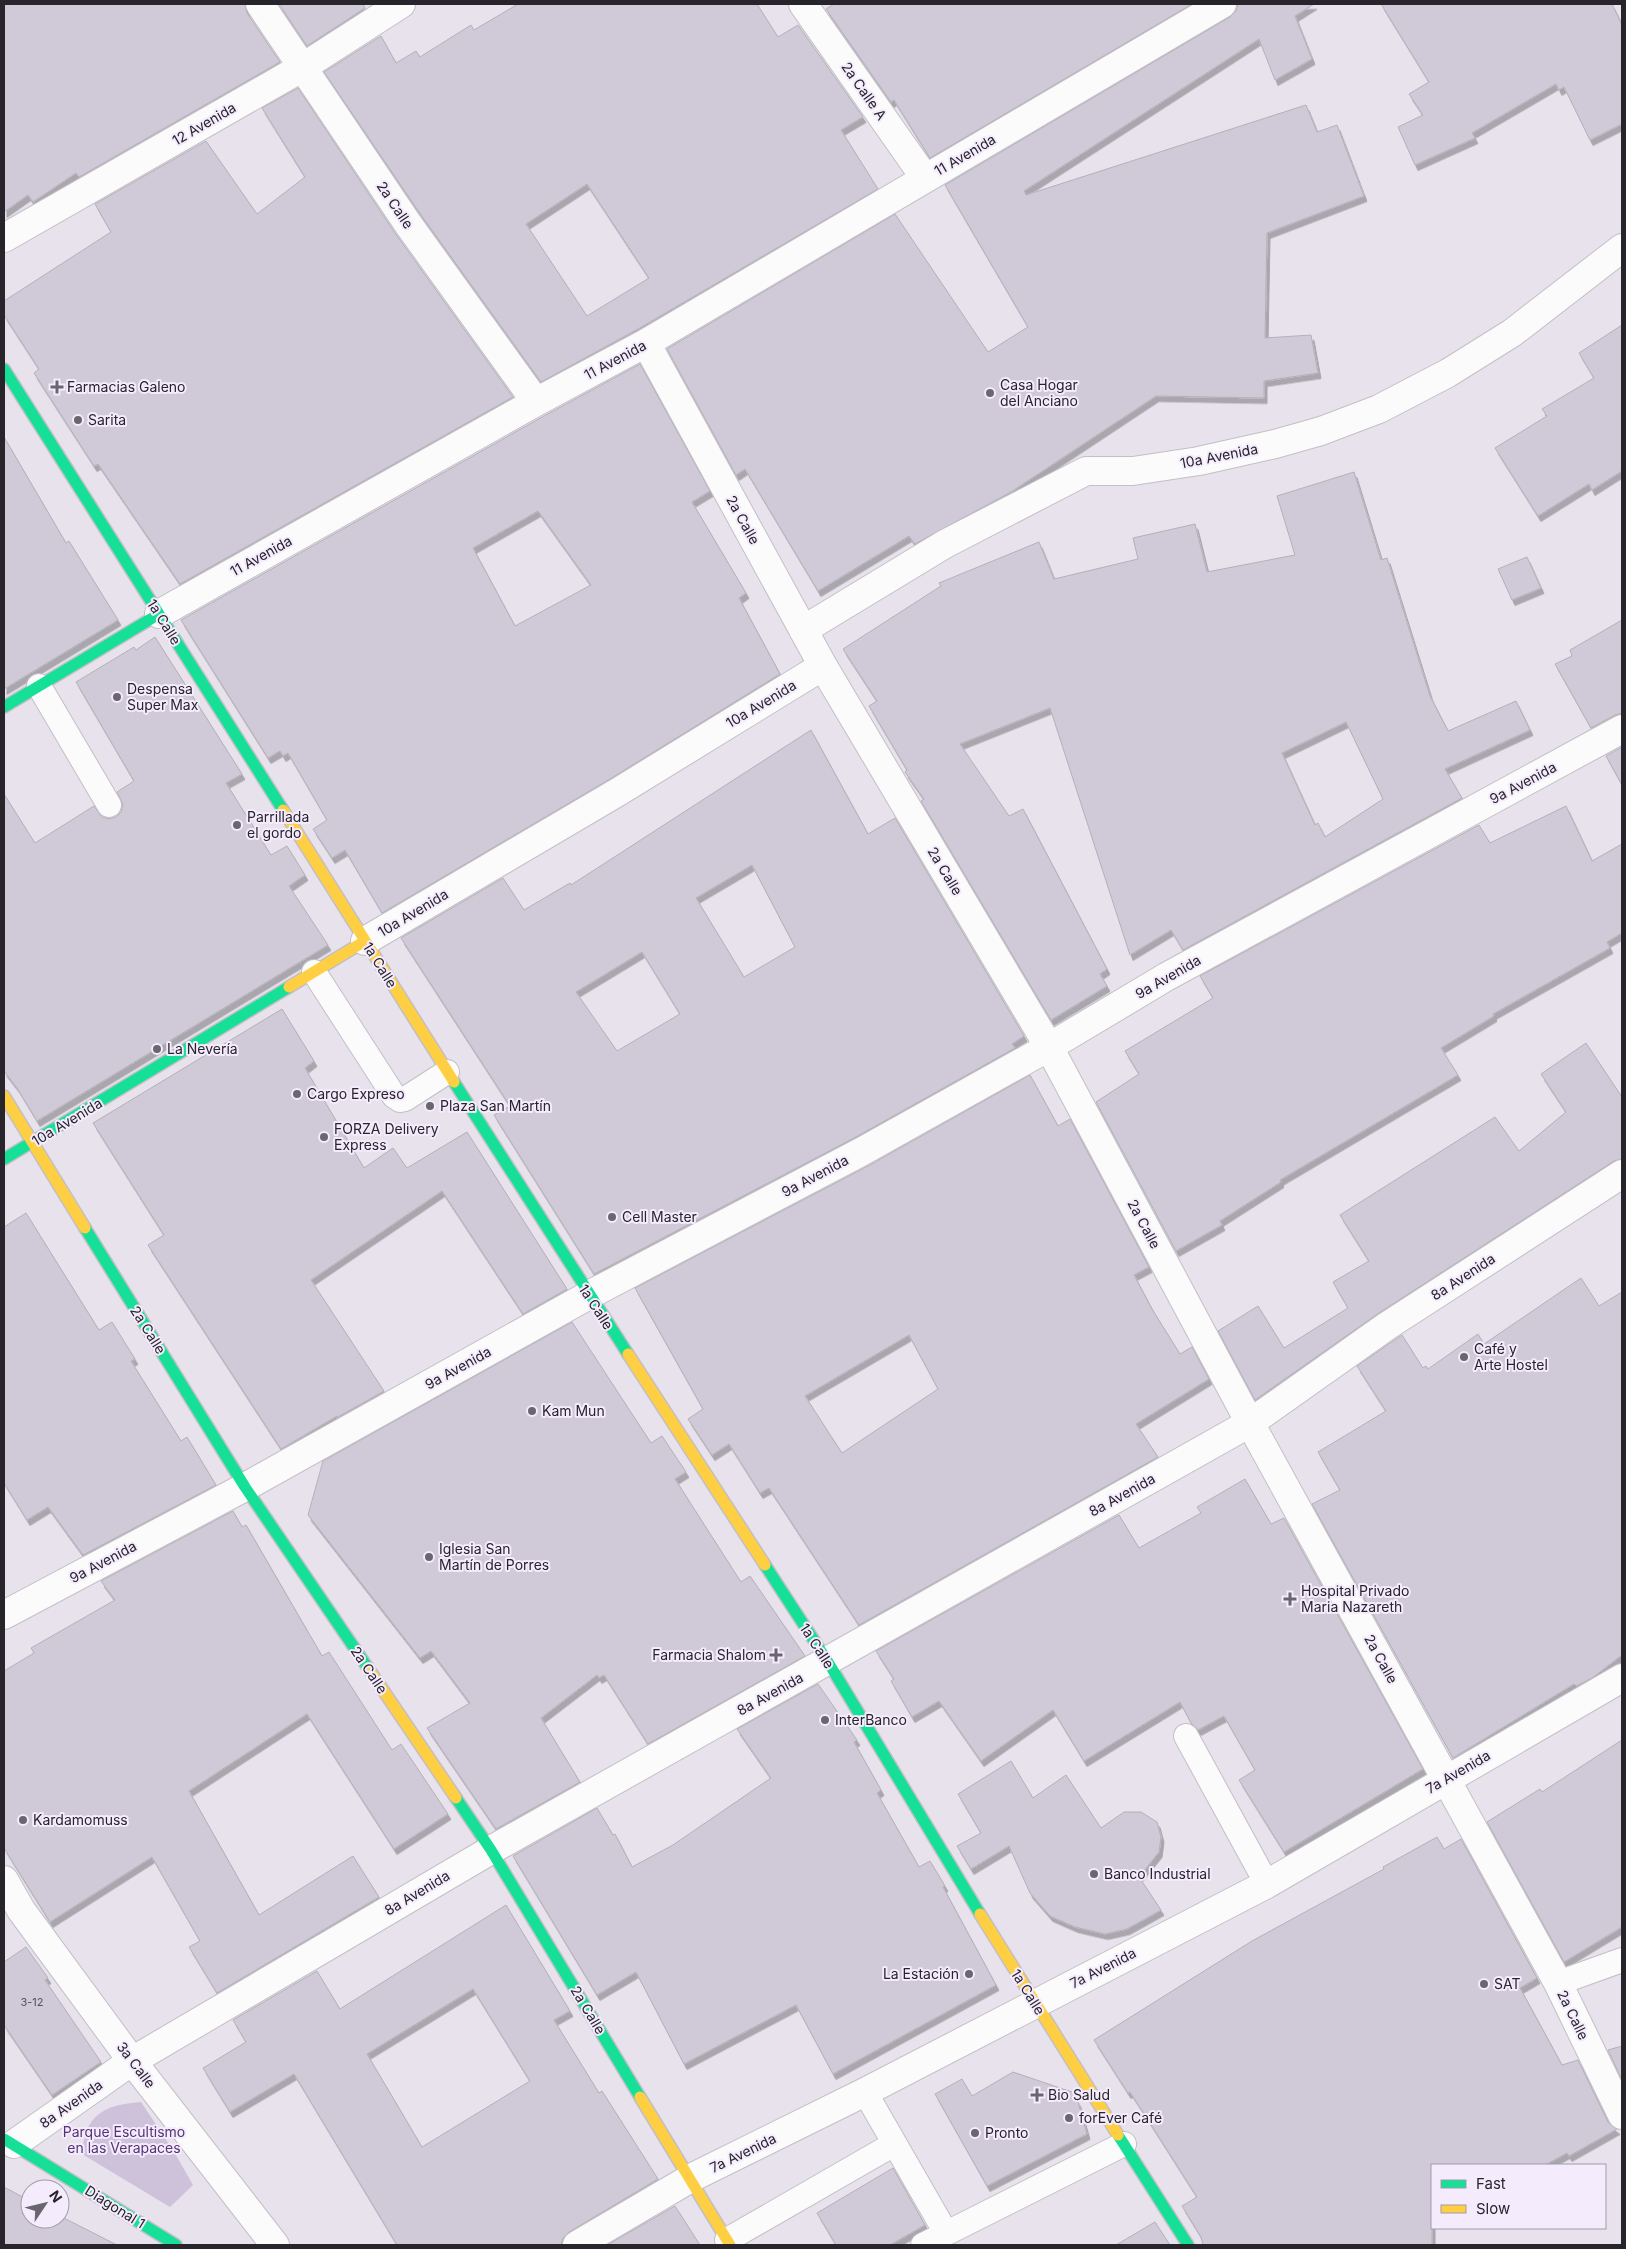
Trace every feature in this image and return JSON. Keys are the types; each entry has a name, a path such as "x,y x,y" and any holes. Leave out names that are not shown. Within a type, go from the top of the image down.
{"main road":[{"name":"1a Calle","path":"4,369 589,1295 828,1662 1034,2003 1188,2245"},
{"name":"11 Avenida","path":"4,707 159,614"},
{"name":"10a Avenida","path":"4,1159 365,941"},
{"name":"2a Calle","path":"4,1096 245,1487 490,1850 691,2178 728,2242"},
{"name":"Diagonal 1","path":"9,2141 176,2245"}],"street":[{"name":"2a Calle","path":"260,4 408,224 536,402"},
{"name":"12 Avenida","path":"4,238 303,68 401,4"},
{"name":"2a Calle A","path":"803,4 925,178"},
{"name":"11 Avenida","path":"159,614 536,402 646,343 1222,4"},
{"name":"10a Avenida","path":"803,630 945,544 1086,471 1133,471 1199,461 1303,436 1379,408 1448,373 1512,333 1622,248"},
{"name":"2a Calle","path":"646,343 823,666 1050,1047 1250,1423 1447,1778 1558,1983 1622,2115"},
{"name":"10a Avenida","path":"365,941 618,792 823,666"},
{"name":"9a Avenida","path":"4,1615 245,1487 589,1295 861,1152 1050,1047 1166,977 1622,729"},
{"name":"8a Avenida","path":"9,2141 132,2061 490,1850 828,1662 1250,1423 1387,1326 1622,1174"},
{"name":"7a Avenida","path":"577,2245 691,2178 865,2092 1267,1884 1622,1678"},
{"name":"3a Calle","path":"4,1880 21,1910 132,2061 275,2245"}],"lane":[{"path":"39,686 109,805"},
{"path":"314,972 394,1096 400,1100 405,1099 447,1072"},
{"path":"1186,1736 1267,1884"},
{"path":"1558,1983 1622,1960"},
{"path":"865,2092 946,2233"},
{"path":"728,2242 894,2144"},
{"path":"923,2245 1124,2144"}],"green space":[{"name":"Parque Escultismo en las Verapaces","path":"141,2102 173,2150 193,2185 170,2207 82,2154 87,2129 99,2114 117,2106"}],"building":[{"path":"4,4 245,4 247,13 280,62 79,177 76,173 33,202 28,195 4,212"},
{"path":"279,4 363,4 365,8 307,46"},
{"path":"518,4 757,4 778,37 798,25 863,117 841,130 878,189 638,329 541,382 421,215 324,72 381,36 396,63 416,51 420,57 471,25 474,30","holes":["587,184 649,278 587,316 526,224"]},
{"path":"834,4 1192,4 930,158 894,100 891,102 826,9"},
{"path":"1238,4 1314,4 1295,16 1312,59 1275,80 1259,39 1024,191 1026,195 1306,105 1317,132 1337,125 1364,196 1267,233 1265,338 1311,335 1318,373 1264,381 1264,398 1156,396 1011,492 915,544 909,536 818,591 745,469 736,475 667,349 895,214 988,352 1028,327 945,185 1230,17 1236,11"},
{"path":"1381,4 1612,4 1622,25 1622,124 1590,140 1564,87 1559,90 1556,84 1472,133 1475,138 1415,165 1398,127 1423,115 1409,94 1429,82"},
{"path":"298,88 395,233 513,397 180,584 98,464 94,466 34,373 39,369 4,315 4,301 111,232 95,204 206,141 257,214 305,177 262,108"},
{"path":"1622,325 1622,471 1592,490 1589,484 1538,516 1495,448 1547,416 1542,409 1594,378 1579,353"},
{"path":"640,364 710,491 692,502 746,593 739,598 780,674 610,779 382,913 345,850 332,858 313,829 327,820 288,753 283,756 280,751 268,758 181,620","holes":["538,511 591,585 515,626 473,548"]},
{"path":"4,437 66,543 69,541 118,620 4,689"},
{"path":"1354,472 1381,560 1387,558 1430,696 1448,731 1516,701 1530,730 1445,769 1462,798 1183,950 1171,930 1130,955 1050,708 960,744 1009,816 1023,809 1107,969 1100,974 1107,986 1051,1020 921,801 924,799 905,772 907,770 869,706 877,701 843,649 941,586 939,583 1039,542 1054,579 1138,559 1133,538 1195,524 1207,572 1295,555 1277,496","holes":["1346,722 1383,799 1325,837 1318,823 1315,825 1282,753"]},
{"path":"1527,557 1541,588 1512,600 1498,569"},
{"path":"1622,620 1622,713 1591,728 1555,664 1572,656 1570,650"},
{"path":"155,637 242,774 226,783 271,855 287,846 305,875 289,886 328,945 37,1121 4,1071 4,794 35,843 94,806 102,817 109,819 116,817 121,812 123,804 117,792 134,781 76,682 134,647 136,650"},
{"path":"811,730 868,834 895,818 1024,1036 1012,1044 1015,1048 854,1138 594,1274 494,1115 510,1106 401,938 503,878 524,910 570,883 571,885","holes":["752,865 795,947 744,977 696,898","642,952 680,1014 617,1051 576,992"]},
{"path":"1622,747 1622,785 1606,756"},
{"path":"1566,806 1592,861 1622,844 1622,933 1607,942 1610,948 1493,1014 1494,1016 1441,1048 1458,1075 1280,1180 1281,1182 1220,1221 1222,1225 1176,1251 1096,1102 1139,1074 1125,1051 1213,998 1200,976 1479,825 1490,843"},
{"path":"282,1009 314,1061 305,1068 364,1168 393,1148 407,1168 467,1132 567,1289 523,1314 442,1191 311,1280 384,1391 281,1449 148,1245 164,1235 93,1123"},
{"path":"1586,1043 1622,1097 1622,1159 1614,1161 1379,1313 1255,1400 1218,1331 1258,1306 1284,1348 1348,1308 1333,1282 1369,1261 1340,1215 1495,1117 1519,1151 1566,1112 1541,1074"},
{"path":"1030,1075 1058,1126 1070,1119 1149,1267 1134,1275 1152,1309 1180,1354 1192,1347 1209,1379 1136,1424 1158,1457 859,1625 769,1488 760,1493 729,1444 712,1455 688,1419 703,1409 635,1288 868,1166","holes":["909,1335 938,1389 842,1453 805,1396"]},
{"path":"26,1213 99,1330 112,1322 135,1359 131,1361 181,1441 187,1437 216,1485 83,1555 48,1507 27,1520 4,1483 4,1227"},
{"path":"1581,1278 1599,1306 1622,1292 1622,1655 1592,1678 1576,1686 1574,1684 1453,1758 1312,1504 1340,1490 1318,1452 1386,1411 1357,1366 1402,1335 1423,1368 1426,1366 1428,1369 1478,1334 1484,1344"},
{"path":"572,1322 651,1443 662,1436 686,1472 675,1479 741,1582 750,1576 805,1656 648,1744 604,1675 599,1678 597,1675 541,1718 580,1782 496,1829 427,1728 470,1703 431,1651 420,1658 308,1515 323,1461"},
{"path":"1245,1479 1271,1524 1284,1518 1423,1769 1284,1852 1239,1780 1255,1770 1224,1716 1198,1730 1191,1723 1180,1702 1084,1761 1053,1710 981,1761 939,1701 912,1717 891,1681 894,1679 876,1651 1119,1515 1139,1548 1201,1513 1197,1507"},
{"path":"233,1511 242,1527 246,1525 322,1656 329,1652 392,1750 401,1744 448,1814 394,1849 307,1714 189,1791 259,1915 353,1856 379,1897 217,1993 189,1947 200,1941 152,1857 50,1922 4,1848 4,1671 34,1653 31,1648 115,1600 101,1581"},
{"path":"818,1684 857,1740 854,1742 881,1790 877,1793 919,1867 930,1861 945,1886 943,1887 996,1985 833,2074 796,2005 684,2064 636,1972 597,1995 513,1856 597,1808 613,1835 615,1834 632,1867 673,1845 771,1778 737,1729"},
{"path":"1622,1740 1622,1927 1564,1962 1487,1822 1540,1789 1542,1792"},
{"path":"1011,1761 1033,1798 1066,1775 1101,1828 1124,1812 1141,1812 1157,1822 1161,1837 1159,1852 1139,1877 1161,1910 1127,1929 1105,1934 1075,1927 1050,1916 1030,1893 1009,1846 971,1869 957,1846 981,1833 958,1794"},
{"path":"1437,1837 1444,1849 1461,1839 1537,1978 1520,1988 1562,2065 1578,2060 1608,2122 1617,2129 1569,2156 1567,2153 1547,2164 1431,2164 1432,2245 1203,2245 1201,2237 1182,2206 1197,2197 1130,2092 1128,2093 1094,2040 1252,1941 1384,1869 1383,1867"},
{"path":"506,1905 570,2011 554,2020 599,2093 602,2091 658,2179 569,2232 563,2238 561,2245 397,2245 294,2074 230,2112 203,2068 246,2042 233,2020 317,1971 340,2009","holes":["473,1989 530,2081 422,2147 367,2054"]},
{"path":"26,1947 48,1978 45,1980 101,2062 52,2095 4,2025 4,1962"},
{"path":"1622,2046 1622,2080 1608,2050"},
{"path":"1013,2072 1072,2092 1078,2102 1087,2134 987,2186 935,2094 962,2079 972,2096"},
{"path":"893,2168 925,2225 890,2245 836,2245 817,2213"},
{"path":"4,2187 20,2196 20,2229 70,2229 70,2221 117,2245 4,2245"},
{"path":"675,2206 700,2245 607,2245"},
{"path":"1155,2222 1170,2245 1116,2245"}],"traffic: fast":[{"path":"4,369 283,810"},
{"path":"4,707 159,614"},
{"path":"4,1159 289,987"},
{"path":"454,1082 628,1354"},
{"path":"85,1228 245,1487 368,1668"},
{"path":"765,1565 828,1662 980,1914"},
{"path":"456,1798 491,1850 640,2097"},
{"path":"1118,2135 1188,2245"},
{"path":"4,2139 176,2245"}],"traffic: slow":[{"path":"283,810 454,1082"},
{"path":"289,987 365,941"},
{"path":"4,1096 85,1228"},
{"path":"628,1354 765,1565"},
{"path":"368,1668 456,1798"},
{"path":"980,1914 1118,2135"},
{"path":"640,2097 730,2245"}],"place":[{"name":"Farmacias Galeno","path":"57,387"},
{"name":"Casa Hogar del Anciano","path":"990,393"},
{"name":"Sarita","path":"78,420"},
{"name":"Despensa Super Max","path":"117,697"},
{"name":"Parrillada el gordo","path":"237,825"},
{"name":"La Nevería","path":"157,1049"},
{"name":"Cargo Expreso","path":"297,1094"},
{"name":"Plaza San Martín","path":"430,1106"},
{"name":"FORZA Delivery Express","path":"324,1137"},
{"name":"Cell Master","path":"612,1217"},
{"name":"Café y Arte Hostel","path":"1464,1357"},
{"name":"Kam Mun","path":"532,1411"},
{"name":"Iglesia San Martín de Porres","path":"429,1557"},
{"name":"Hospital Privado Maria Nazareth","path":"1290,1599"},
{"name":"Farmacia Shalom","path":"776,1655"},
{"name":"InterBanco","path":"825,1720"},
{"name":"Kardamomuss","path":"23,1820"},
{"name":"Banco Industrial","path":"1094,1874"},
{"name":"La Estación","path":"969,1974"},
{"name":"SAT","path":"1484,1984"},
{"name":"Bio Salud","path":"1037,2095"},
{"name":"forEver Café","path":"1069,2118"},
{"name":"Pronto","path":"975,2133"}]}
